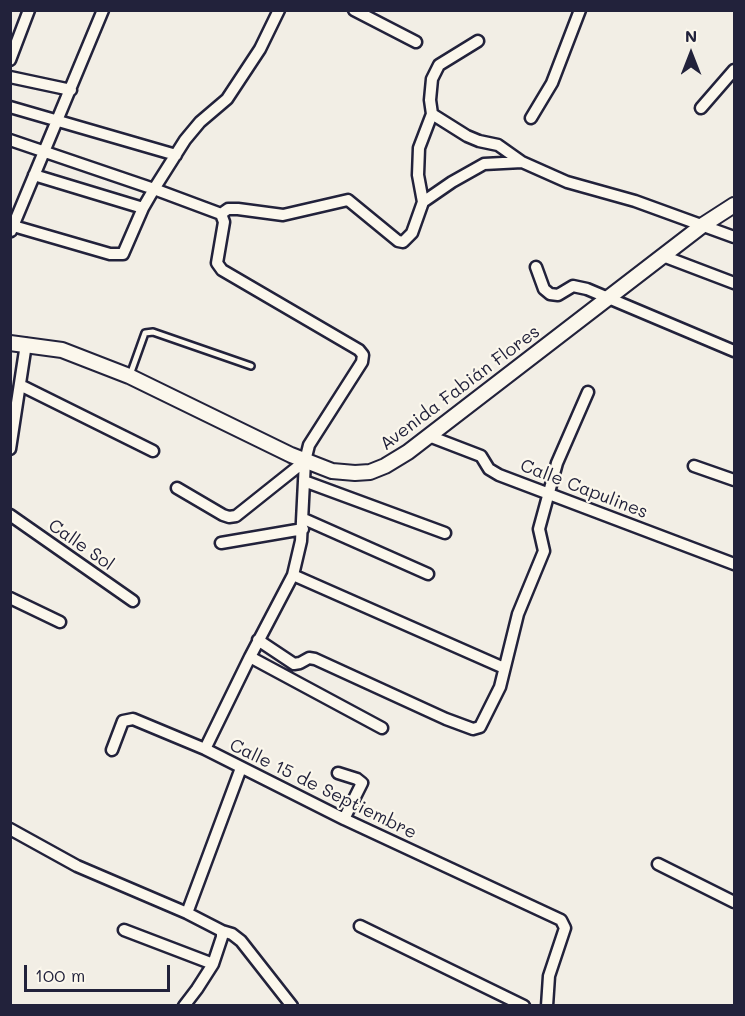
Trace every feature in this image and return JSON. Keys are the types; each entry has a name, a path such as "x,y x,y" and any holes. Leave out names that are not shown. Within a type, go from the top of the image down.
{"main road":[{"name":"Avenida Fabián Flores","path":"10,343 62,350 129,376 306,461 332,471 370,472 408,452 703,225 735,205"}],"street":[{"path":"10,60 29,10"},
{"path":"103,10 11,228 110,254 123,254 154,189 200,122 227,99 260,49 279,10"},
{"path":"354,10 416,42"},
{"path":"531,118 552,83 580,10"},
{"path":"10,140 221,214 228,209 238,209 283,215 348,200 398,241 403,242 412,233 423,202 418,175 419,148 432,114 430,100 432,79 439,65 478,41"},
{"path":"700,108 735,70"},
{"path":"10,77 71,90"},
{"path":"10,107 176,155"},
{"path":"432,114 467,136 498,145 522,162 567,182 635,201 735,237"},
{"path":"423,202 484,164 522,162"},
{"path":"34,175 143,208"},
{"name":"Calle 15 de Septiembre","path":"221,214 224,222 217,263 222,270 359,350 363,355 362,362 309,445 304,481 300,554 293,575 258,640 205,749 344,819 561,920 565,928 549,976 549,1005"},
{"path":"663,256 735,283"},
{"path":"536,267 544,289 550,294 558,295 573,286 608,298 735,351"},
{"path":"10,449 12,422 26,344"},
{"path":"20,385 153,450"},
{"path":"258,640 294,664 309,658 315,659 446,719 473,729 480,727 500,687 518,614 544,551 539,529 558,464 588,392"},
{"name":"Calle Capulines","path":"429,436 481,456 489,469 499,475 735,564"},
{"path":"177,488 223,515 236,516 306,461"},
{"path":"694,466 735,480"},
{"path":"304,481 445,533"},
{"name":"Calle Sol","path":"10,515 133,601"},
{"path":"221,543 303,524 428,574"},
{"path":"293,575 504,668"},
{"path":"10,598 60,622"},
{"path":"250,657 382,728"},
{"path":"112,750 123,721 128,719 133,719 205,749"},
{"path":"187,913 241,768"},
{"path":"338,773 362,783 344,819"},
{"path":"10,829 77,866 232,934 241,940 292,1005"},
{"path":"658,864 735,902"},
{"path":"360,926 524,1005"},
{"path":"124,930 213,964"},
{"path":"183,1005 197,989 213,964 222,931"}],"lane":[{"path":"129,376 145,333 153,332 251,366"}]}
